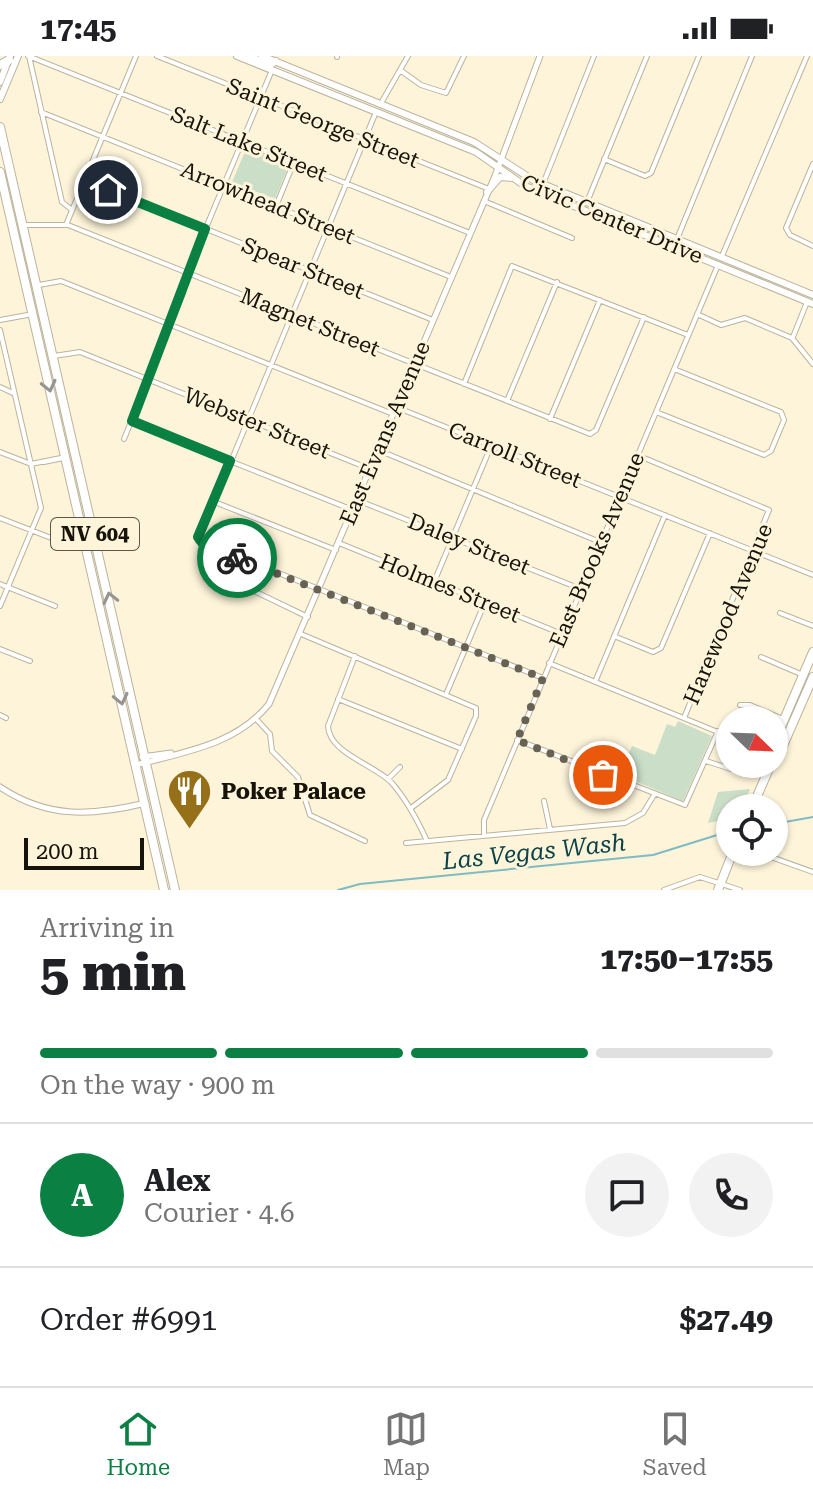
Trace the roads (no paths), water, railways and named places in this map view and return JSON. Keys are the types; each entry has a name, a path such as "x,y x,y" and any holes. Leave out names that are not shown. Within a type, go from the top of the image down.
{"main road":[{"path":"0,99 18,56"},
{"name":"Civic Center Drive","path":"237,56 476,152 518,181 567,204 705,260 719,261"},
{"path":"249,56 271,65 277,59"},
{"name":"Civic Center Drive","path":"262,56 277,59 317,79 485,146 543,184 677,239 782,292 812,297"},
{"path":"0,82 6,60"},
{"path":"272,70 276,67 317,79"},
{"path":"349,101 376,107 380,105"},
{"path":"376,112 383,110 405,115"},
{"name":"NV 604","path":"0,127 39,285 174,890"},
{"name":"NV 604","path":"0,172 164,890"},
{"path":"488,191 502,177 518,181"},
{"path":"6,197 17,221 24,225"},
{"path":"567,204 582,205 587,202"},
{"path":"13,225 31,252"},
{"path":"719,261 744,267 812,297"},
{"path":"23,268 32,283 39,285"},
{"path":"33,314 39,317 48,331"},
{"path":"39,339 48,354 54,356"},
{"path":"63,458 71,460 81,475"},
{"path":"80,516 90,535 96,538"},
{"path":"85,541 101,560"},
{"path":"104,624 113,641 120,643"},
{"path":"110,650 115,651 127,674"},
{"path":"788,733 810,677 813,652"},
{"path":"788,713 810,677"},
{"path":"157,856 174,890"},
{"path":"719,886 727,866"}],"street":[{"path":"29,56 62,202 72,210"},
{"name":"Salt Lake Street","path":"29,56 470,233"},
{"path":"66,225 136,56"},
{"name":"Saint George Street","path":"157,56 488,191"},
{"path":"380,105 408,56"},
{"path":"400,70 421,85 446,93 464,56"},
{"name":"East Evans Avenue","path":"135,762 229,739 257,720 275,695 484,201 540,56"},
{"path":"543,184 594,56"},
{"path":"587,202 647,56"},
{"path":"604,159 645,176 651,173 699,56"},
{"path":"674,247 752,56"},
{"name":"East Brooks Avenue","path":"484,836 484,820 517,740 807,56"},
{"path":"124,439 170,325 187,273 272,70"},
{"path":"381,79 389,85"},
{"name":"Arrowhead Street","path":"41,112 451,277"},
{"path":"376,112 198,541 543,678"},
{"path":"276,206 294,162"},
{"path":"813,164 786,228 790,235 813,246"},
{"name":"Spear Street","path":"84,180 433,320"},
{"path":"484,201 572,238"},
{"name":"Magnet Street","path":"24,225 66,225 593,434 644,317"},
{"path":"464,384 512,266 688,335"},
{"name":"Carroll Street","path":"39,285 61,281 270,365 491,446 813,575"},
{"path":"507,401 557,282"},
{"path":"792,338 812,297"},
{"path":"550,419 600,300"},
{"path":"0,320 33,314"},
{"path":"697,314 721,325 745,318 792,338 813,364"},
{"path":"0,330 41,508 0,606"},
{"name":"Webster Street","path":"54,356 80,352 370,469"},
{"path":"656,412 768,454 783,425 784,416 674,369"},
{"path":"0,387 14,393"},
{"path":"132,421 353,510"},
{"path":"434,582 491,446"},
{"path":"378,450 600,542"},
{"path":"0,452 31,464 63,458"},
{"name":"Harewood Avenue","path":"637,455 769,510 684,718"},
{"name":"Daley Street","path":"357,500 581,589"},
{"path":"212,501 336,550"},
{"path":"595,682 665,515"},
{"path":"0,518 64,543 85,541"},
{"path":"614,636 657,651 710,533"},
{"name":"Holmes Street","path":"339,543 562,634"},
{"path":"0,584 55,606"},
{"path":"252,590 308,617"},
{"path":"447,693 485,602"},
{"path":"780,613 813,626"},
{"path":"301,634 447,693 476,708 448,780 411,808"},
{"path":"0,649 30,661"},
{"path":"355,656 328,726 330,739 388,779 411,808 427,842"},
{"path":"761,657 810,677"},
{"path":"549,663 716,730"},
{"path":"338,699 462,749"},
{"path":"740,705 752,706"},
{"path":"257,720 270,734 272,751 298,777 310,815 365,841"},
{"path":"517,740 685,805 716,736"},
{"path":"706,761 716,764"},
{"path":"388,779 400,767"},
{"path":"0,787 31,804 74,814 108,813 155,801"},
{"path":"406,843 625,823 643,813 654,795"},
{"path":"544,801 550,830"},
{"path":"788,863 813,872"},
{"path":"668,890 700,877 719,886 740,890"}],"waterway":[{"name":"Las Vegas Wash","path":"788,821 813,817"},
{"name":"Las Vegas Wash","path":"338,890 360,884 653,855 716,835"}],"place":[{"name":"Poker Palace","path":"190,830"}]}
